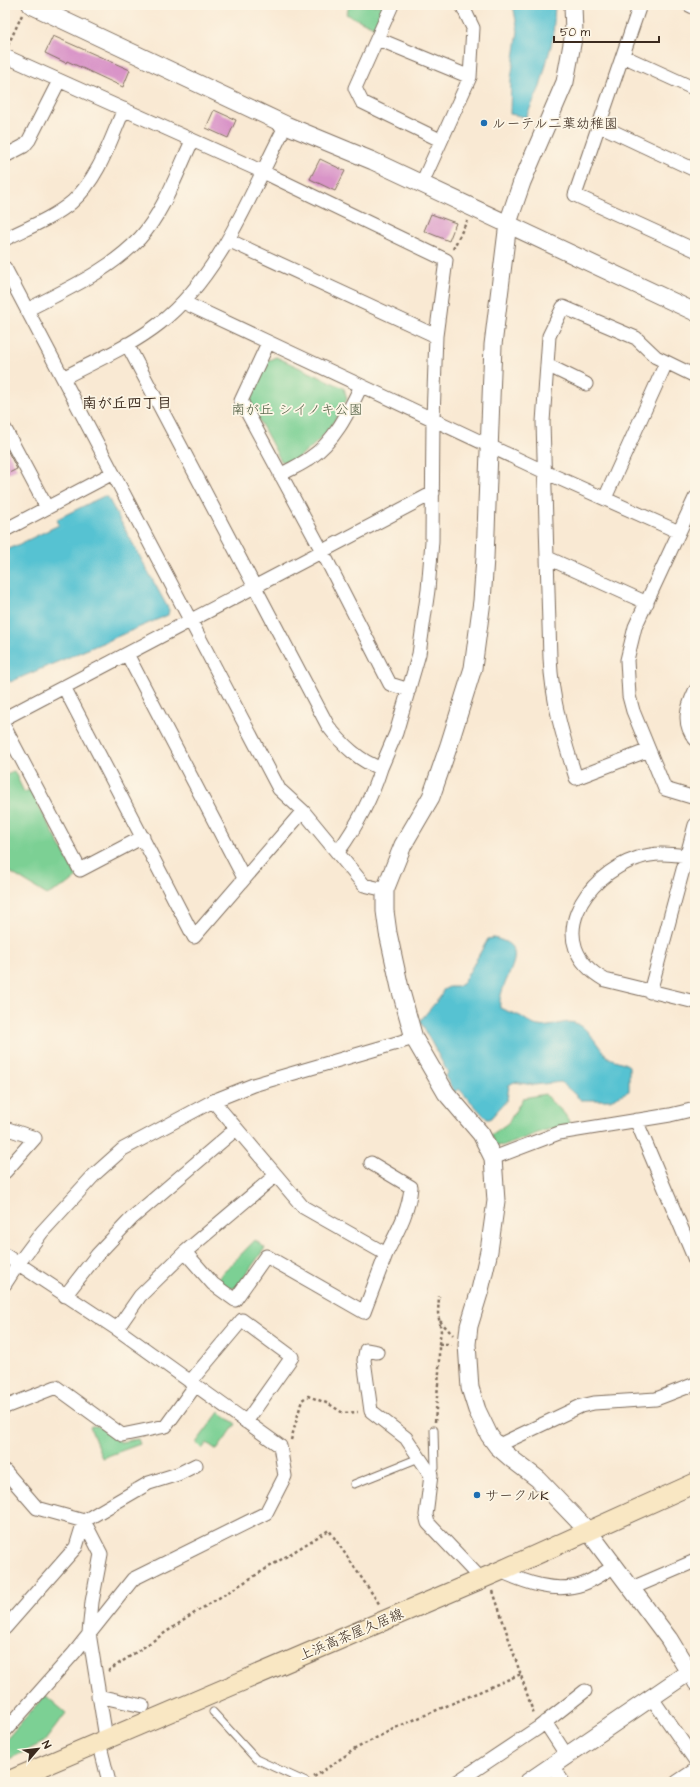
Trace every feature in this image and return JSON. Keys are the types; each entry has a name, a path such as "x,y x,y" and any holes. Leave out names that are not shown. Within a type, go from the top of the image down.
{"main road":[{"name":"上浜高茶屋久居線","path":"6,1782 103,1740 487,1584 500,1571 695,1484"}],"street":[{"path":"392,5 355,88 362,102 440,140"},
{"path":"422,183 440,140 470,77 472,67 473,28 462,5"},
{"path":"528,1782 651,1697 692,1678 669,1639 589,1532 538,1479 513,1460 489,1435 470,1388 467,1350 469,1326 480,1290 489,1251 496,1201 493,1158 481,1134 446,1093 414,1038 407,1016 388,933 385,890 403,845 431,797 450,745 473,668 482,601 485,558 493,345 508,223 522,182 565,82 574,33 573,5"},
{"path":"640,5 575,195 695,250"},
{"path":"689,5 695,8"},
{"path":"26,10 286,125 422,183 695,312"},
{"path":"378,39 470,77"},
{"path":"5,56 261,171 446,260 436,336 433,418 432,541 428,590 419,654 396,733 381,768 376,786 347,839 338,852"},
{"path":"623,56 695,89"},
{"path":"5,156 24,146 29,140 59,81"},
{"path":"5,239 57,212 79,194 99,166 124,109"},
{"path":"63,378 128,344 160,323 183,302 201,280 228,240 261,171 286,125"},
{"path":"599,125 695,170"},
{"path":"27,310 104,268 140,237 161,206 192,141"},
{"path":"228,240 436,336"},
{"path":"5,268 279,789 297,803 364,885 385,890"},
{"path":"183,302 268,343 433,418 545,472 679,532"},
{"path":"649,750 576,778 555,711 551,685 543,422 549,336 563,307 636,338 666,363 695,376"},
{"path":"268,343 241,401 322,551 390,684 409,690"},
{"path":"128,344 328,726 336,737 370,765 381,768"},
{"path":"605,498 666,363"},
{"path":"547,365 586,384"},
{"path":"280,475 310,458 329,441 343,422 361,386"},
{"path":"5,429 47,508"},
{"path":"5,530 113,473"},
{"path":"5,718 433,493"},
{"path":"695,498 635,627 627,660 629,696 633,711 665,788 695,798"},
{"path":"548,558 647,602"},
{"path":"127,654 244,878"},
{"path":"64,687 194,937 303,811"},
{"path":"695,691 688,707 686,724 695,739"},
{"path":"5,728 80,870 143,837"},
{"path":"650,992 695,825"},
{"path":"687,856 661,854 648,855 616,868 592,888 576,911 573,922 576,946 581,958 589,968 605,980 695,1002"},
{"path":"5,1284 18,1264 67,1204 95,1174 123,1149 213,1102 253,1085 414,1038"},
{"path":"213,1102 303,1206 386,1254"},
{"path":"493,1158 559,1133 670,1115 695,1109"},
{"path":"636,1120 695,1260"},
{"path":"5,1128 35,1138 5,1172"},
{"path":"66,1296 98,1255 132,1218 236,1129"},
{"path":"185,1252 213,1284 234,1300 266,1256 364,1312 386,1254 405,1216 410,1199 411,1187 371,1164"},
{"path":"117,1329 140,1296 185,1252 276,1175"},
{"path":"5,1255 117,1329 280,1446 285,1476 266,1513 133,1579 74,1653 5,1732"},
{"path":"5,1407 56,1387 122,1435 166,1426 193,1384 242,1320 292,1357 246,1422"},
{"path":"377,1352 366,1350 364,1360 371,1411 400,1433 431,1475 426,1515 428,1523 487,1584"},
{"path":"498,1446 581,1406 594,1403 656,1400 695,1384"},
{"path":"5,1628 76,1547 84,1521 148,1483 178,1474 196,1464"},
{"path":"5,1471 37,1508 84,1521 101,1554 92,1602 89,1633 109,1782"},
{"path":"632,1588 695,1561"},
{"path":"500,1571 527,1583 561,1588 582,1584 615,1566"},
{"path":"457,1782 542,1725 585,1691"},
{"path":"98,1696 143,1706"},
{"path":"651,1697 695,1760"},
{"path":"542,1725 567,1756"},
{"path":"552,1766 563,1782"},
{"path":"677,1782 695,1770"}],"lane":[{"path":"431,1475 435,1468 434,1430"},
{"path":"354,1484 419,1458"},
{"path":"213,1712 256,1759 306,1782"}],"path":[{"path":"5,52 26,10"},
{"path":"446,260 467,221"},
{"path":"434,1430 440,1372 438,1344 441,1331 438,1313 439,1296"},
{"path":"438,1344 458,1344"},
{"path":"281,1455 289,1446 302,1400 308,1396 329,1404 347,1414 371,1411"},
{"path":"95,1680 196,1612 329,1530 380,1605"},
{"path":"487,1584 520,1674 542,1725"},
{"path":"311,1782 315,1776 355,1749 395,1728 520,1674"}],"green space":[{"path":"350,5 389,5 378,29 346,14"},
{"name":"南が丘 シイノキ公園","path":"276,357 344,388 347,399 330,428 323,436 308,450 289,463 281,461 251,405 251,394 267,361"},
{"path":"14,771 24,792 30,790 77,877 68,884 47,895 5,869 5,776"},
{"path":"545,1094 565,1114 570,1124 543,1131 504,1146 496,1145 491,1135 508,1123 523,1098"},
{"path":"255,1240 265,1248 237,1287 229,1289 217,1279"},
{"path":"219,1412 236,1424 217,1450 207,1443 202,1449 196,1443"},
{"path":"98,1426 120,1442 138,1439 140,1444 102,1458 90,1427"},
{"path":"45,1695 66,1713 44,1742 9,1759 5,1754 5,1741"}],"water":[{"path":"513,5 555,5 553,38 540,87 526,117 510,114 511,79 518,31"},
{"path":"104,496 108,498 169,610 168,615 10,682 5,674 5,551 59,525 57,519"},
{"path":"493,938 506,942 513,949 514,957 500,998 500,1008 520,1016 538,1026 543,1027 573,1022 583,1027 607,1056 629,1066 629,1091 610,1100 581,1100 561,1082 534,1085 514,1082 509,1085 507,1100 490,1119 487,1119 459,1089 454,1092 445,1076 448,1073 420,1021 441,996 443,990 449,987 457,987 463,983 488,939"}],"building":[{"path":"53,36 130,70 123,87 67,61 66,63 45,53"},
{"path":"214,110 236,120 228,138 206,128"},
{"path":"320,159 345,171 335,191 310,179"},
{"path":"431,214 456,223 449,241 424,231"},
{"path":"5,446 17,469 5,475"}],"place":[{"name":"ルーテル二葉幼稚園","path":"484,123"},
{"name":"サークルK","path":"477,1495"}],"district":[{"name":"南が丘四丁目","path":"127,403"}]}
